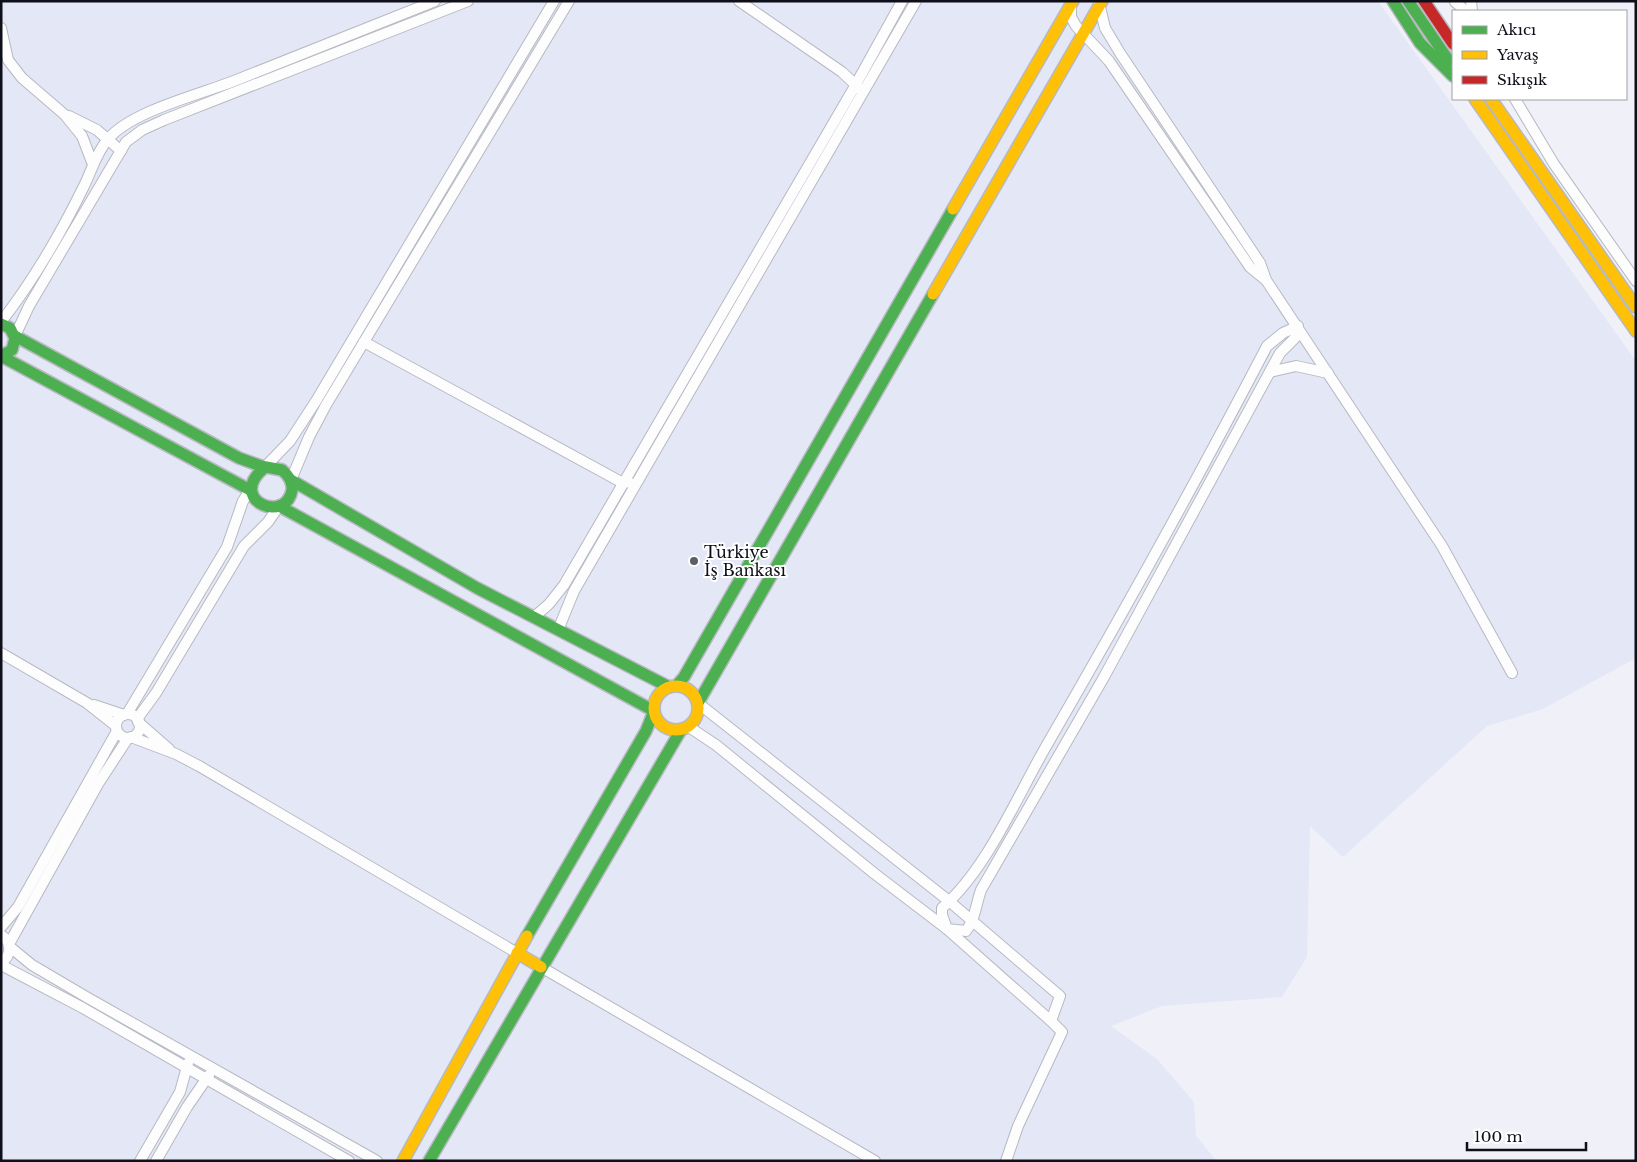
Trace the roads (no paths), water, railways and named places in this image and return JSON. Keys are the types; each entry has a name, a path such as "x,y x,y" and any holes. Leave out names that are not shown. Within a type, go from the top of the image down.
{"main road":[{"path":"1393,1 1420,43 1452,75"},
{"path":"1408,1 1452,67"},
{"path":"1424,1 1452,43"},
{"path":"1437,1 1452,31"},
{"path":"429,1161 540,967 685,728 696,720 698,702 1100,2"},
{"path":"403,1161 517,953 646,731 657,697 684,677 1072,3"},
{"path":"1476,100 1636,331"},
{"path":"1492,100 1636,307"},
{"path":"1,323 10,328 15,336 239,458 264,468 275,467 282,469 291,480 337,509 534,618 551,641 654,711 658,721 664,727 685,728"},
{"path":"1,356 12,350 15,344 15,336"},
{"path":"1,356 250,490"},
{"path":"264,468 255,474 250,490 252,496 261,506 268,508 279,506 290,497 291,480"},
{"path":"279,506 522,638 551,641 673,686 688,688 695,695 698,702"},
{"path":"522,638 534,618"},
{"path":"517,953 540,967"}],"street":[{"path":"97,130 119,127 164,106 435,1"},
{"path":"15,336 29,306 120,151 126,142 142,130 468,1"},
{"path":"264,468 290,440 316,401 554,1"},
{"path":"291,480 309,437 364,342 569,1"},
{"path":"739,1 842,72 855,86 865,92"},
{"path":"534,618 549,604 564,585 855,86 902,1"},
{"path":"551,641 574,590 865,92 916,1"},
{"path":"1100,2 1105,28 1260,263 1266,280 1442,546 1512,673"},
{"path":"1072,3 1071,17 1076,26 1084,32 1109,61 1250,267 1266,280"},
{"path":"1,28 8,60 22,78 65,115 82,136 92,162"},
{"path":"1516,100 1554,164 1636,281"},
{"path":"65,115 97,130 120,151"},
{"path":"1154,127 1164,120"},
{"path":"1,323 19,299 58,232 84,185 92,162 107,140 119,127"},
{"path":"743,277 753,283"},
{"path":"947,929 966,931 973,922 981,890 1104,677 1280,353 1295,338 1298,326"},
{"path":"947,929 942,915 942,908 961,891 987,852 1091,670 1267,346 1283,333 1298,326"},
{"path":"364,342 623,484 638,481"},
{"path":"1270,372 1296,366 1328,373"},
{"path":"676,392 686,398"},
{"path":"250,490 243,501 227,547 126,715 118,720 117,728 44,869 10,946 8,956 1,964 83,1008 349,1161"},
{"path":"1,927 44,869 129,737 138,731 138,721 244,546 268,522 279,506"},
{"path":"1,653 87,702 138,721 176,754"},
{"path":"87,702 117,728 122,736 176,754 517,953"},
{"path":"698,702 950,901 1060,996 1051,1021"},
{"path":"685,728 716,745 875,874 947,929 1062,1032 1018,1126 1006,1161"},
{"path":"1,935 10,946 32,965 376,1161"},
{"path":"540,967 874,1161"},
{"path":"83,1008 88,998"},
{"path":"146,1045 152,1033"},
{"path":"140,1161 180,1092 191,1056"},
{"path":"156,1161 187,1106 213,1068"}],"place":[{"name":"Türkiye İş Bankası","path":"694,561"}]}
